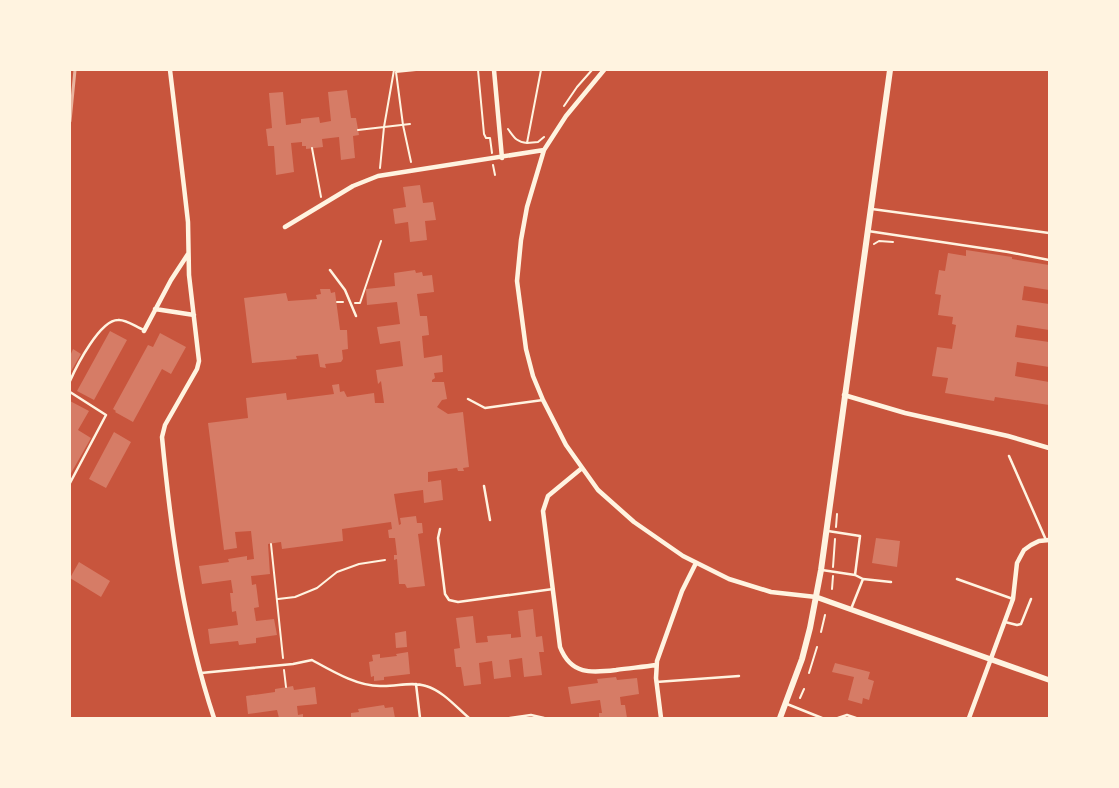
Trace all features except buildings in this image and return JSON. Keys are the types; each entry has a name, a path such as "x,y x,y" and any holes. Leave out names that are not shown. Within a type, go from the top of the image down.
{"main road":[{"path":"780,718 802,659 821,570 890,70"}],"street":[{"path":"170,70 188,222 189,274 199,361 197,369 165,425 162,438 174,542 183,594 201,673 214,718"},
{"path":"494,70 502,158"},
{"path":"604,70 566,116 544,150 527,207 521,240 517,281 526,349 543,400 566,445 598,490 634,522 683,556 729,579 771,592 816,597 1049,680"},
{"path":"285,226 353,186 378,176 544,150"},
{"path":"144,331 188,253"},
{"path":"155,310 194,315"},
{"path":"844,395 904,413 1008,436 1049,448"},
{"path":"582,468 548,496 544,503 543,514 560,647 563,655 575,668 590,672 656,665"},
{"path":"969,718 1013,599 1016,585 1015,572 1020,555 1031,544 1048,540"},
{"path":"662,718 656,682 656,665 682,591 696,563"}],"lane":[{"path":"870,208 1049,234"},
{"path":"867,231 1049,260"},
{"path":"330,270 345,290 356,316"},
{"path":"70,381 84,352 109,322 122,320 144,331"},
{"path":"70,392 106,415 70,483"},
{"path":"468,399 486,408 543,400"},
{"path":"1009,456 1048,540"},
{"path":"484,486 490,520"},
{"path":"440,529 438,538 442,576 445,594 449,600 458,602 554,589"},
{"path":"826,531 860,536 855,575"},
{"path":"821,570 855,575 863,579 891,582"},
{"path":"851,609 863,579"},
{"path":"957,579 1013,599"},
{"path":"1005,622 1017,626 1021,624 1031,600"},
{"path":"201,673 284,665 312,660 328,669 373,686 416,684 433,689 469,718"},
{"path":"656,682 739,676"},
{"path":"416,684 420,718"},
{"path":"786,703 822,718"},
{"path":"510,718 531,715 544,718"},
{"path":"838,718 847,715 856,718"}],"path":[{"path":"395,71 416,70"},
{"path":"478,70 484,134 486,138 490,138 494,175"},
{"path":"527,143 541,70"},
{"path":"562,110 577,87 592,70"},
{"path":"395,71 411,162"},
{"path":"380,168 384,127 395,71"},
{"path":"358,130 410,124"},
{"path":"508,129 519,142 538,142 547,134"},
{"path":"312,148 322,199"},
{"path":"360,303 381,241"},
{"path":"271,544 286,687"},
{"path":"278,599 295,598 317,588 337,572 359,564 385,560"},
{"path":"821,632 825,615"},
{"path":"809,674 817,647"},
{"path":"800,698 804,689"}],"railway":[{"path":"70,121 75,70"}]}
